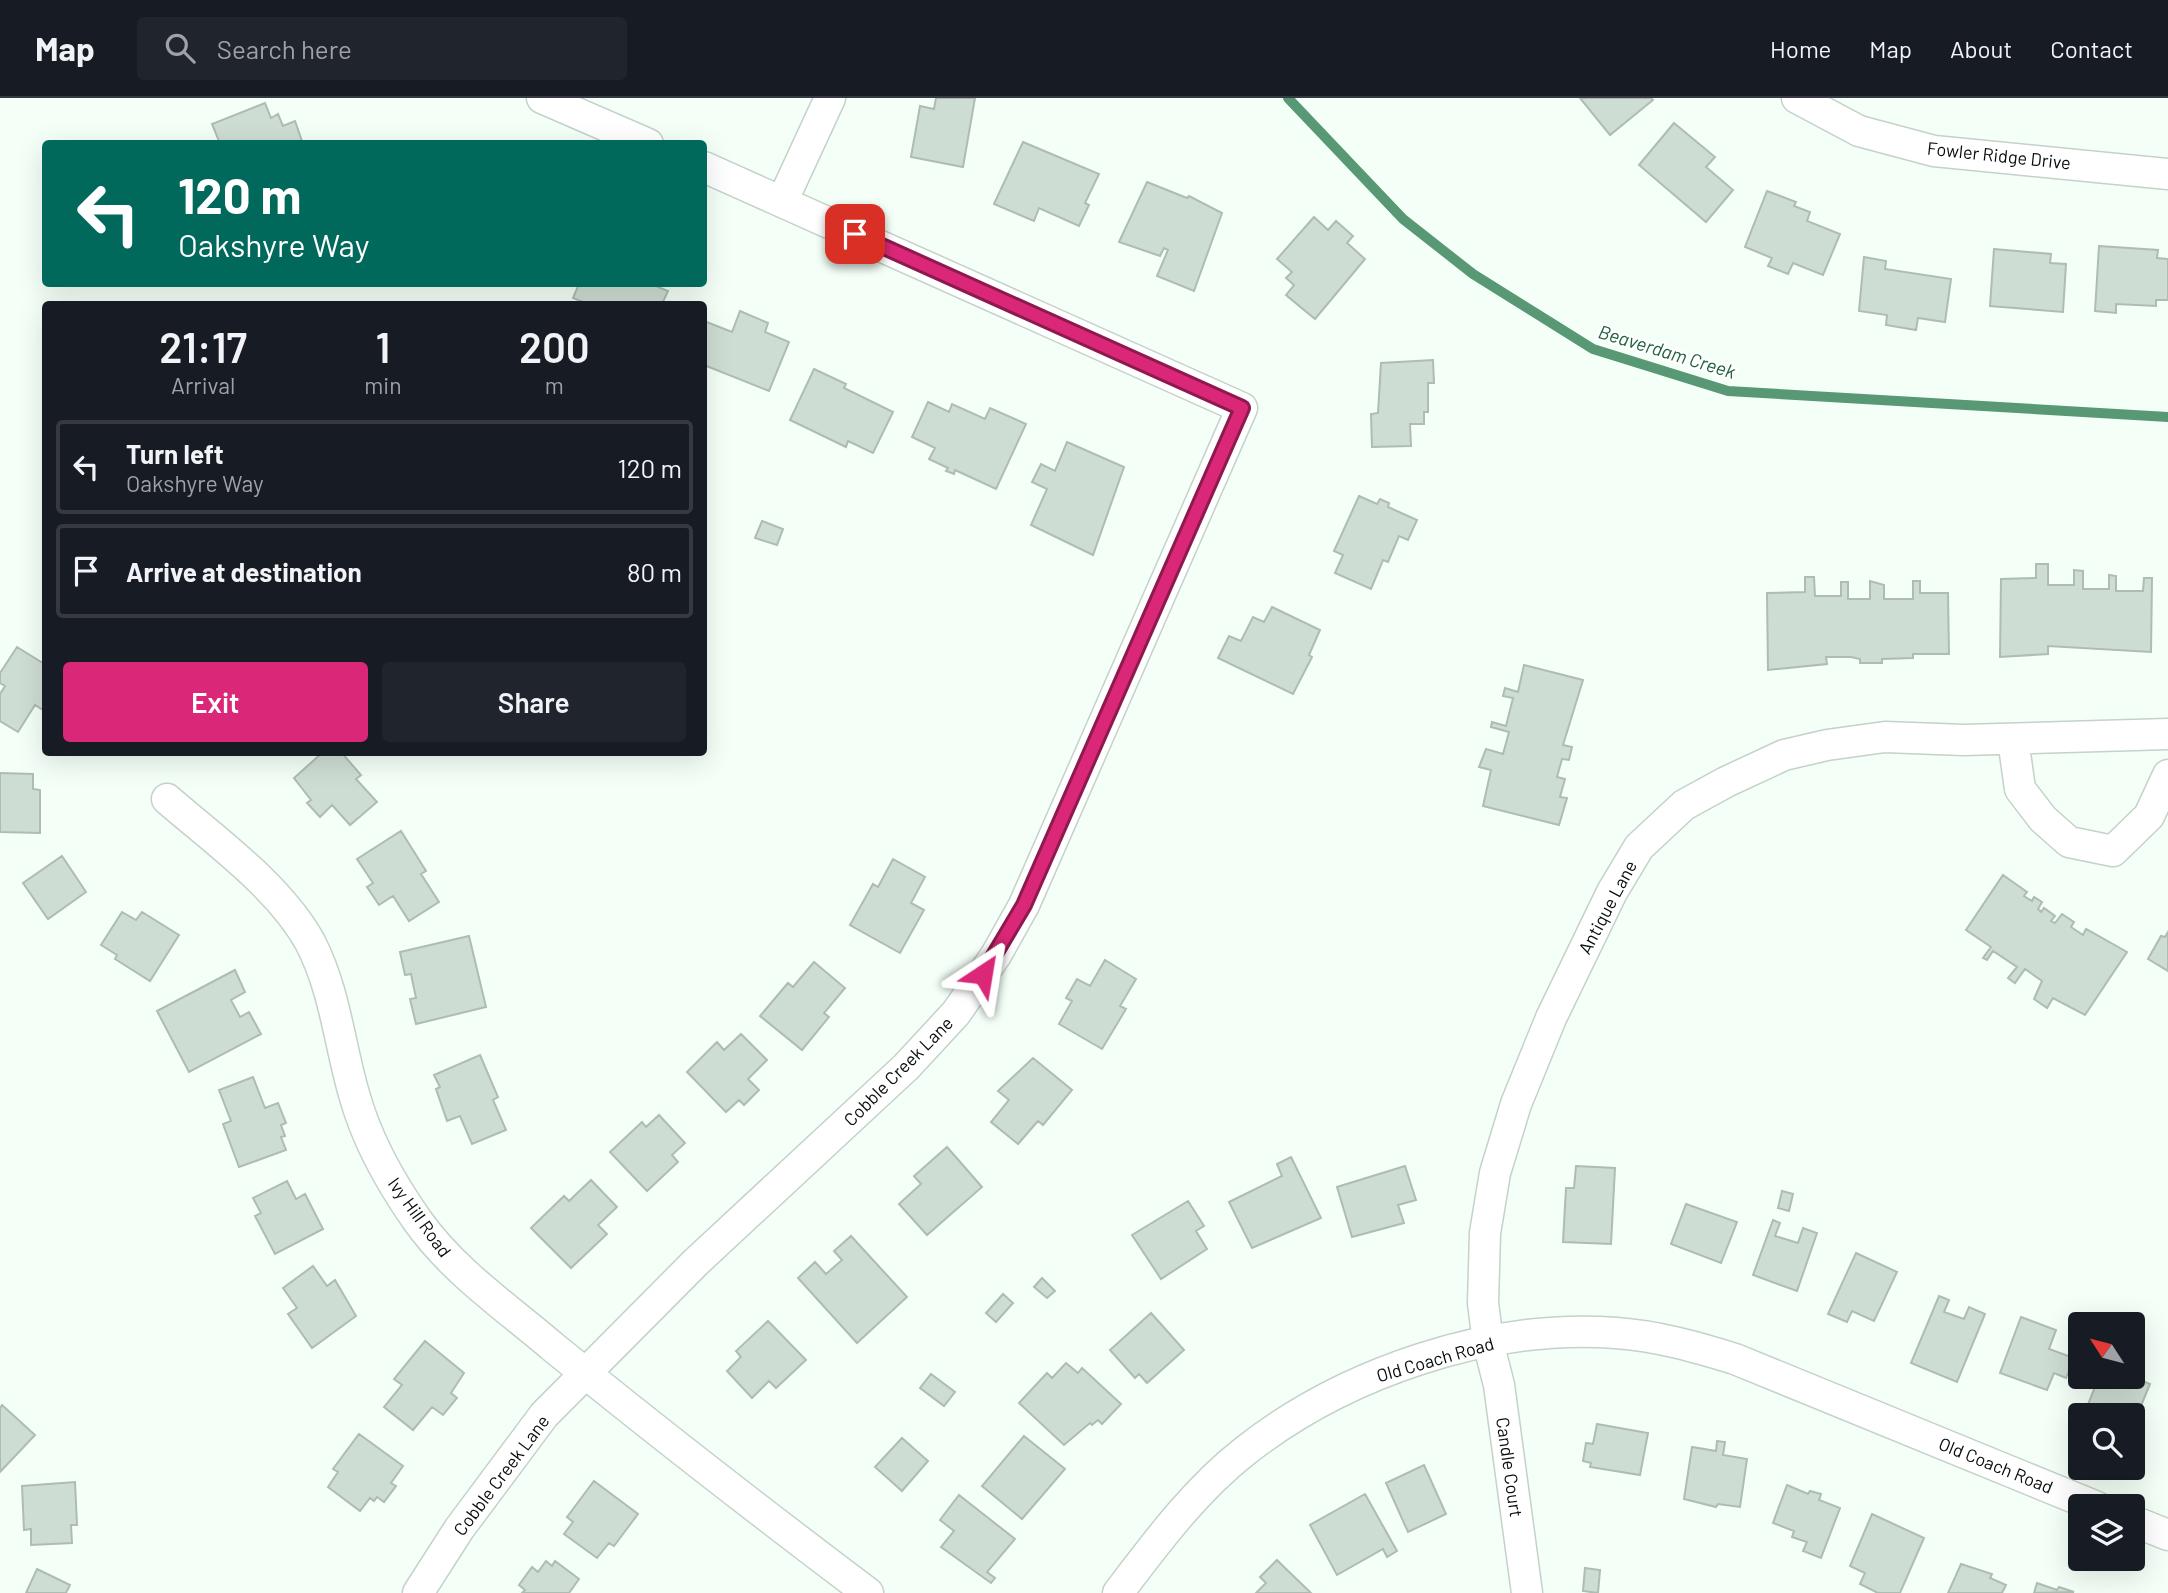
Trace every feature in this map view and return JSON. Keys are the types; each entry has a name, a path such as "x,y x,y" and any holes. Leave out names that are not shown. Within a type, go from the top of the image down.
{"street":[{"path":"542,98 639,140"},
{"path":"707,168 782,202 830,98"},
{"name":"Fowler Ridge Drive","path":"1797,98 1859,131 1934,151 2168,174"},
{"name":"Cobble Creek Lane","path":"418,1593 509,1459 544,1415 696,1262 906,1067 956,1013 996,955 1024,905 1242,408 782,202"},
{"name":"Antique Lane","path":"1488,1342 1483,1303 1485,1233 1495,1173 1516,1104 1551,1018 1612,892 1639,847 1684,806 1726,782 1784,755 1885,737 2013,739 2168,734"},
{"path":"2013,739 2020,789 2043,819 2069,842 2113,851 2148,816 2168,775"},
{"name":"Ivy Hill Road","path":"167,799 265,885 308,939 330,991 354,1095 390,1178 419,1222 451,1261 586,1375 868,1593"},
{"name":"Old Coach Road","path":"1118,1593 1193,1500 1244,1452 1279,1427 1372,1376 1488,1342 1550,1334 1615,1333 1674,1341 1805,1386 2068,1495"},
{"name":"Candle Court","path":"1488,1342 1499,1385 1527,1593"},
{"path":"2145,1526 2168,1535"}],"building":[{"path":"936,98 975,98 963,167 911,157 920,106 934,109"},
{"path":"1580,98 1651,98 1653,100 1610,135"},
{"path":"265,103 271,118 278,114 283,126 295,121 302,140 219,140 212,124"},
{"path":"1674,123 1715,157 1706,167 1733,190 1706,222 1639,165"},
{"path":"1023,142 1099,174 1085,203 1089,205 1079,226 1039,208 1034,221 994,204"},
{"path":"1147,182 1187,198 1189,196 1222,213 1194,291 1157,276 1168,250 1164,248 1160,256 1119,242"},
{"path":"1767,191 1796,202 1794,206 1810,212 1807,221 1840,234 1823,275 1793,263 1788,274 1768,266 1772,258 1745,247"},
{"path":"1314,217 1328,230 1336,221 1353,236 1347,243 1365,259 1315,319 1286,295 1294,285 1286,278 1292,272 1277,259"},
{"path":"2099,246 2158,250 2157,258 2168,259 2168,300 2156,300 2156,306 2116,304 2116,313 2095,311"},
{"path":"1994,249 2051,254 2050,263 2066,264 2063,312 1990,306"},
{"path":"1864,257 1886,261 1885,269 1951,279 1945,322 1918,318 1916,330 1886,325 1887,315 1859,311"},
{"path":"578,287 658,287 668,291 663,301 580,301 573,298"},
{"path":"740,311 768,323 765,332 789,342 769,391 707,366 707,322 732,332"},
{"path":"1433,360 1434,383 1428,383 1428,412 1424,412 1424,424 1410,424 1411,446 1372,447 1371,414 1378,413 1381,363"},
{"path":"814,369 846,384 844,388 893,412 873,453 848,441 846,447 790,420"},
{"path":"928,402 949,412 952,404 985,419 990,408 1026,424 996,489 955,470 954,474 946,471 948,468 929,459 935,448 912,437"},
{"path":"1067,442 1124,467 1093,555 1031,525 1047,489 1032,482 1041,464 1055,471"},
{"path":"1359,496 1377,504 1380,499 1389,503 1388,507 1417,520 1408,540 1399,536 1388,562 1383,560 1371,589 1335,573 1343,555 1334,551"},
{"path":"762,521 783,529 777,545 755,538"},
{"path":"2036,564 2048,564 2048,585 2074,585 2074,570 2083,571 2083,589 2109,589 2109,575 2116,576 2116,591 2143,591 2144,578 2152,578 2151,652 2048,646 2048,654 2000,657 2001,579 2036,578"},
{"path":"1805,577 1814,577 1815,596 1841,596 1841,582 1848,582 1848,599 1870,599 1870,581 1884,585 1884,599 1913,599 1913,581 1920,581 1920,593 1948,593 1949,654 1913,654 1913,658 1882,659 1882,663 1860,663 1860,659 1851,657 1826,657 1827,664 1768,670 1767,593 1805,592"},
{"path":"1272,607 1320,630 1309,655 1312,657 1293,694 1218,658 1229,636 1241,641 1253,617 1264,622"},
{"path":"17,647 42,663 42,709 35,705 18,732 0,721 0,694 5,686 0,683 0,673"},
{"path":"1524,665 1583,680 1563,745 1572,747 1569,760 1562,759 1557,777 1565,779 1560,797 1567,798 1559,825 1483,806 1491,770 1479,767 1486,749 1503,754 1509,732 1491,727 1492,722 1506,726 1513,698 1503,696 1505,688 1518,692"},
{"path":"319,756 344,756 361,775 356,779 377,802 350,825 332,805 320,817 307,803 311,800 294,778"},
{"path":"0,773 33,774 33,789 40,790 40,833 0,832"},
{"path":"401,831 426,871 421,874 439,902 409,921 393,896 379,905 367,887 373,883 357,859"},
{"path":"62,856 86,892 48,919 23,883"},
{"path":"893,859 925,877 911,903 924,910 900,953 850,925 873,884 878,887"},
{"path":"2003,875 2027,892 2024,896 2032,901 2034,897 2042,902 2038,909 2041,912 2044,908 2055,916 2051,921 2055,923 2062,914 2074,922 2071,927 2083,935 2086,929 2127,952 2085,1015 2053,998 2047,1008 2034,999 2042,981 2025,969 2015,983 2008,978 2017,967 1993,951 1987,960 1983,958 1991,947 1966,930"},
{"path":"122,912 136,920 142,912 179,935 150,981 115,959 117,955 101,945"},
{"path":"2168,932 2168,971 2148,959 2161,936 2165,937"},
{"path":"469,936 486,1007 416,1024 410,999 416,998 411,974 405,975 400,952"},
{"path":"1105,960 1136,979 1120,1006 1126,1009 1102,1049 1059,1024 1072,1001 1066,998 1077,979 1090,986"},
{"path":"814,962 845,988 824,1013 829,1017 802,1050 760,1016 788,983 793,987"},
{"path":"235,970 245,992 231,1000 240,1017 249,1012 261,1034 189,1072 157,1011"},
{"path":"741,1034 767,1060 748,1079 759,1090 744,1105 739,1100 726,1112 687,1072 717,1042 724,1050"},
{"path":"480,1055 498,1097 493,1100 506,1130 472,1144 460,1116 447,1121 436,1089 440,1087 434,1075"},
{"path":"1033,1058 1072,1090 1043,1125 1038,1121 1018,1144 991,1122 1009,1100 998,1091"},
{"path":"253,1077 265,1108 278,1103 286,1123 281,1125 285,1136 281,1137 286,1150 239,1167 223,1124 231,1121 219,1090"},
{"path":"659,1115 685,1143 672,1155 678,1162 647,1191 610,1152 642,1122 646,1127"},
{"path":"947,1147 982,1187 927,1235 899,1204 921,1184 914,1176"},
{"path":"1291,1157 1321,1218 1252,1248 1229,1202 1282,1176 1277,1164"},
{"path":"1405,1166 1416,1200 1398,1205 1404,1223 1352,1237 1337,1187"},
{"path":"1576,1166 1615,1168 1611,1244 1563,1242 1566,1188 1574,1188"},
{"path":"591,1180 617,1207 598,1225 607,1234 571,1268 531,1228 564,1196 569,1201"},
{"path":"287,1181 296,1199 305,1194 323,1229 275,1254 255,1216 261,1213 253,1198"},
{"path":"1782,1191 1793,1194 1789,1211 1778,1208"},
{"path":"1188,1201 1204,1226 1196,1231 1207,1249 1161,1279 1132,1235"},
{"path":"1686,1204 1737,1222 1721,1263 1671,1244"},
{"path":"1773,1220 1780,1223 1775,1236 1798,1243 1803,1228 1817,1233 1797,1291 1753,1275"},
{"path":"851,1236 907,1297 857,1343 798,1278 815,1262 826,1274 842,1260 834,1251"},
{"path":"1856,1253 1897,1272 1874,1321 1852,1311 1847,1322 1828,1314"},
{"path":"313,1266 327,1286 335,1280 356,1316 312,1348 288,1314 297,1308 283,1288"},
{"path":"1042,1278 1055,1291 1047,1298 1034,1287"},
{"path":"1003,1294 1013,1303 996,1322 986,1313"},
{"path":"1939,1296 1949,1300 1944,1312 1964,1319 1969,1307 1985,1314 1957,1382 1911,1363"},
{"path":"1151,1313 1184,1350 1147,1383 1139,1374 1135,1378 1110,1350"},
{"path":"2021,1317 2056,1330 2049,1349 2068,1356 2066,1378 2054,1373 2047,1390 2000,1373"},
{"path":"768,1321 806,1360 776,1388 769,1381 752,1398 727,1371 741,1357 736,1351"},
{"path":"425,1341 464,1373 451,1393 457,1398 443,1415 432,1407 413,1430 384,1407 402,1385 394,1379"},
{"path":"1066,1363 1078,1373 1082,1368 1121,1404 1102,1424 1098,1420 1092,1425 1090,1423 1064,1445 1019,1403 1047,1373 1052,1378"},
{"path":"931,1374 955,1392 944,1406 920,1388"},
{"path":"2146,1382 2150,1384 2142,1403 2089,1403 2094,1390 2146,1390"},
{"path":"2,1405 35,1435 0,1472 0,1408"},
{"path":"1597,1424 1648,1433 1640,1475 1590,1467 1591,1463 1583,1461 1586,1443 1593,1444"},
{"path":"359,1434 403,1466 391,1483 396,1486 384,1502 377,1497 374,1501 370,1498 360,1511 328,1487 338,1472 333,1469"},
{"path":"1024,1436 1065,1469 1022,1519 982,1486"},
{"path":"902,1438 928,1461 902,1491 875,1467"},
{"path":"1717,1441 1725,1442 1723,1455 1747,1459 1740,1507 1718,1504 1716,1507 1684,1499 1692,1447 1716,1451"},
{"path":"1424,1465 1446,1514 1408,1532 1386,1483"},
{"path":"594,1481 638,1514 614,1546 609,1543 597,1558 564,1534 573,1522 567,1517"},
{"path":"75,1482 77,1525 71,1525 72,1543 31,1545 31,1529 24,1530 22,1486"},
{"path":"1787,1485 1808,1494 1810,1491 1821,1494 1819,1500 1840,1508 1821,1558 1803,1551 1807,1542 1792,1537 1794,1531 1773,1523"},
{"path":"1365,1494 1397,1551 1387,1557 1383,1549 1337,1575 1310,1525"},
{"path":"959,1495 1015,1539 987,1572 995,1578 991,1583 941,1547 954,1531 940,1520"},
{"path":"1872,1514 1924,1538 1900,1593 1878,1593 1860,1584 1865,1573 1850,1566"},
{"path":"1277,1560 1311,1593 1256,1593 1266,1583 1260,1577"},
{"path":"546,1561 552,1566 555,1561 579,1579 569,1593 522,1593 525,1590 519,1585 532,1567 538,1572"},
{"path":"1961,1564 1992,1574 1990,1578 2006,1585 2002,1593 1948,1593"},
{"path":"1585,1568 1600,1570 1598,1593 1583,1591"},
{"path":"37,1569 70,1585 66,1593 26,1593"},
{"path":"2037,1583 2057,1590 2059,1587 2074,1592 2034,1593"}],"waterway":[{"name":"Beaverdam Creek","path":"1288,98 1403,219 1473,274 1593,349 1728,391 2168,417"}],"route":[{"path":"855,234 1242,408 1024,905 983,974"}]}
